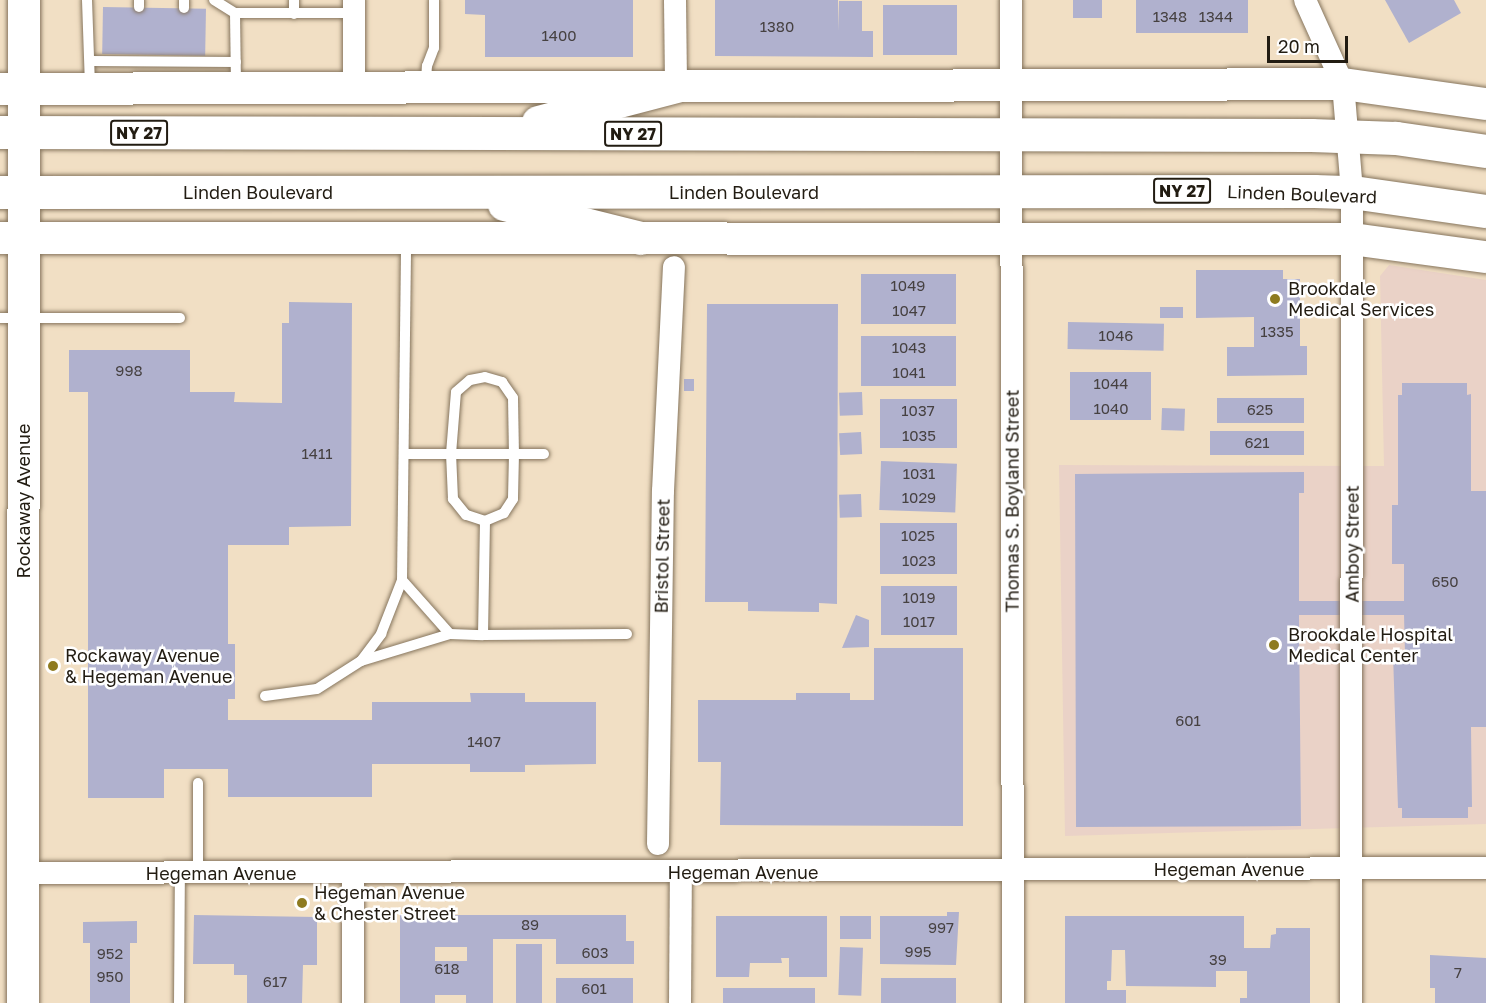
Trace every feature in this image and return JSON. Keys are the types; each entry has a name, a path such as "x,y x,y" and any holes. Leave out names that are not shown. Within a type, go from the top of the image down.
{"highway":[{"path":"493,133 676,86"},
{"name":"NY 27","path":"12,132 1347,135 1486,151"},
{"name":"Linden Boulevard","path":"12,192 1352,192 1486,211"},
{"path":"456,192 640,238"}],"street":[{"name":"Rockaway Avenue","path":"23,1003 11,873 12,89 24,0"},
{"path":"675,0 676,86"},
{"name":"Thomas S. Boyland Street","path":"1011,0 1013,1003"},
{"name":"Amboy Street","path":"1305,0 1343,84 1352,192 1351,1003"},
{"path":"354,6 354,87"},
{"path":"12,89 90,75 236,75 354,87 1343,84 1486,104"},
{"path":"12,238 1352,239 1486,257"},
{"name":"Bristol Street","path":"658,844 663,491 674,267"},
{"name":"Hegeman Avenue","path":"11,873 681,873 1486,868"},
{"path":"353,873 353,1003"},
{"path":"680,1003 681,873"}],"lane":[{"path":"87,0 90,75 138,58 183,58 236,75 236,13"},
{"path":"214,0 236,13 294,14 354,6"},
{"path":"294,0 294,14"},
{"path":"426,87 427,66 434,48 434,0"},
{"path":"361,661 381,633 402,580 406,238"},
{"path":"12,318 180,318"},
{"path":"485,377 501,382 513,398 513,499 504,513 485,521 466,515 453,500 451,454 456,392 470,380 485,377"},
{"path":"405,454 544,454"},
{"path":"483,634 485,521"},
{"path":"402,580 450,634"},
{"path":"265,696 317,689 361,661 450,634 627,634"},
{"path":"179,1003 198,783"}],"shaded area":[{"name":"Brookdale Hospital Medical Center","path":"1389,265 1486,280 1486,824 1065,836 1059,465 1384,466 1380,276"}],"building":[{"path":"465,0 633,0 633,57 485,57 485,15 465,14"},
{"path":"715,0 838,0 838,31 839,1 862,1 862,31 873,31 873,57 715,56"},
{"path":"1073,0 1102,0 1102,18 1073,18"},
{"path":"1136,0 1248,0 1248,33 1136,33"},
{"path":"1385,0 1454,0 1461,13 1409,43"},
{"path":"883,5 957,5 957,55 883,55"},
{"path":"103,7 206,9 205,56 102,54"},
{"path":"1196,270 1283,270 1283,279 1300,279 1300,346 1307,346 1307,375 1227,376 1227,347 1254,347 1254,317 1196,318"},
{"path":"861,274 956,274 956,324 861,324"},
{"path":"289,302 352,303 351,526 289,527 289,545 228,545 228,644 235,644 235,699 228,699 228,720 372,720 372,702 471,702 470,693 525,693 525,702 596,702 596,764 525,765 525,772 470,772 470,764 372,764 372,797 228,797 228,769 164,769 164,798 88,798 88,392 69,392 69,350 190,350 190,392 235,392 234,402 282,403 282,323 289,323"},
{"path":"707,304 838,304 837,604 819,603 819,612 748,611 748,602 705,602"},
{"path":"1160,307 1183,307 1183,318 1160,318"},
{"path":"1068,322 1164,324 1164,351 1068,349"},
{"path":"861,336 956,336 956,386 861,386"},
{"path":"1070,372 1151,372 1151,420 1070,420"},
{"path":"684,379 694,379 694,391 684,391"},
{"name":"Brookdale Hospital Medical Center","path":"1402,383 1467,383 1467,395 1471,394 1471,491 1486,491 1486,727 1471,727 1472,807 1468,807 1468,818 1402,818 1402,808 1398,808 1393,654 1405,654 1404,615 1299,615 1301,826 1076,827 1075,474 1304,472 1304,493 1299,493 1299,601 1404,601 1404,564 1392,564 1392,505 1398,505 1398,395 1402,395"},
{"path":"862,392 863,415 840,416 839,393"},
{"path":"1217,398 1304,398 1304,423 1217,423"},
{"path":"880,399 957,399 957,448 880,448"},
{"path":"1162,408 1185,409 1184,431 1161,430"},
{"path":"1210,431 1304,431 1304,455 1210,455"},
{"path":"861,432 862,454 840,455 839,433"},
{"path":"881,461 957,464 955,513 879,510"},
{"path":"861,494 862,517 840,518 839,495"},
{"path":"880,523 957,523 957,574 880,574"},
{"path":"881,586 957,586 957,635 881,635"},
{"path":"856,615 869,620 869,647 842,648"},
{"path":"874,648 963,648 963,826 720,825 721,762 698,762 698,700 796,700 796,693 850,693 850,700 874,700"},
{"path":"947,912 959,912 956,965 880,964 880,916 947,916"},
{"path":"194,915 317,917 317,965 303,965 302,1003 247,1003 247,975 234,975 234,964 193,964"},
{"path":"400,915 626,915 626,941 634,941 634,964 556,964 556,939 493,939 493,1003 466,1003 466,995 435,995 435,1003 400,1003","holes":["435,947 467,947 467,961 435,961"]},
{"path":"716,916 827,916 827,977 789,977 789,958 781,958 782,963 750,963 749,977 716,977"},
{"path":"840,916 871,916 871,939 840,939"},
{"path":"1065,916 1244,916 1244,948 1270,948 1271,935 1276,934 1276,928 1310,928 1310,1003 1240,1003 1240,998 1247,998 1247,971 1216,971 1216,987 1126,986 1125,950 1112,950 1111,981 1107,981 1107,990 1126,990 1126,1003 1065,1003"},
{"path":"137,921 137,943 130,943 130,1003 90,1003 90,943 83,943 83,922"},
{"path":"516,944 542,944 542,1003 516,1003"},
{"path":"840,947 863,948 861,996 838,995"},
{"path":"1430,955 1486,958 1486,1003 1435,1003 1435,988 1430,988"},
{"path":"556,978 633,978 633,1003 556,1003"},
{"path":"881,978 956,978 956,1003 881,1003"},
{"path":"723,988 815,988 815,1003 723,1003"}],"place":[{"name":"Brookdale Medical Services","path":"1275,299"},
{"name":"Brookdale Hospital Medical Center","path":"1274,645"},
{"name":"Rockaway Avenue & Hegeman Avenue","path":"53,666"},
{"name":"Hegeman Avenue & Chester Street","path":"302,903"}]}
